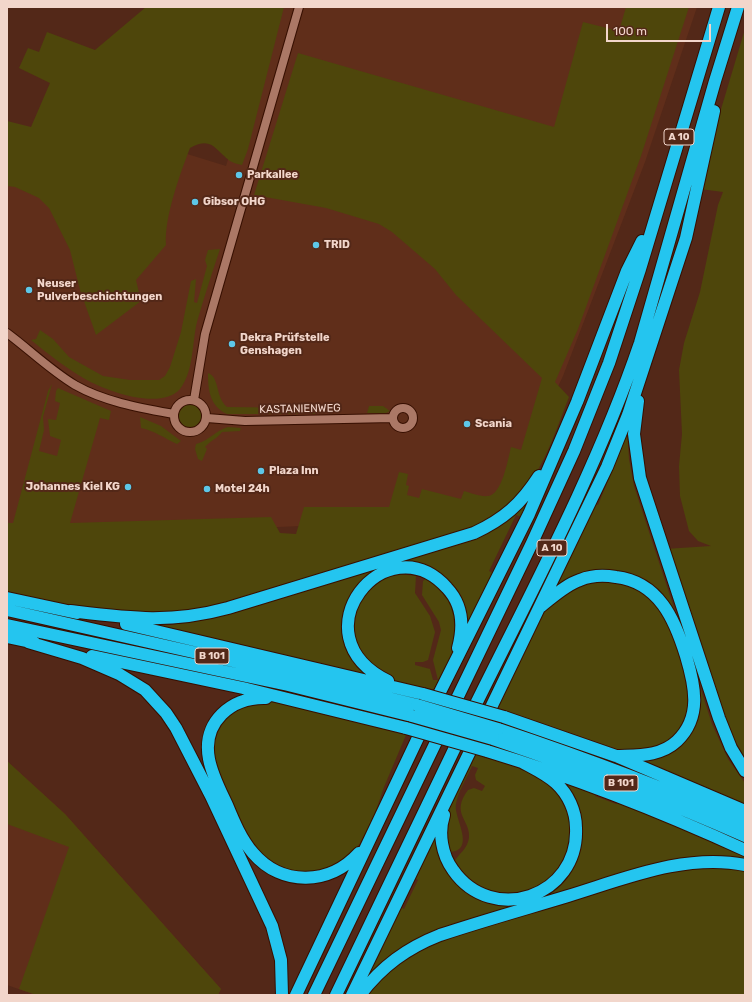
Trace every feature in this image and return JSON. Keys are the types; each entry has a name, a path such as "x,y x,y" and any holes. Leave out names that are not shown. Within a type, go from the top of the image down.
{"highway":[{"name":"A 10","path":"314,995 532,543 574,451 609,363 719,7"},
{"name":"A 10","path":"336,995 551,551 612,418 640,342 715,81 738,7"},
{"path":"352,995 607,467 646,364 686,238 717,96 715,81"},
{"path":"296,995 434,704 529,514 557,448 627,271 653,223"},
{"path":"646,364 634,434 640,478 719,718 731,748 745,770"},
{"path":"70,611 129,619 179,618 228,608 474,533 491,525 514,508 527,494 557,448"},
{"path":"406,690 371,672 355,654 348,635 349,611 355,597 372,578 392,569 414,569 435,577 443,583 456,598 461,612 462,626 457,650 434,704"},
{"path":"538,609 571,584 594,576 607,576 632,581 648,589 661,601 677,628 692,675 695,702 690,724 683,734 668,747 653,753 616,756"},
{"name":"B 101","path":"7,598 70,611 423,694 504,717 616,756 745,811"},
{"name":"B 101","path":"7,610 290,674 495,734 583,757 641,779 745,824"},
{"name":"B 101","path":"7,625 414,711"},
{"name":"B 101","path":"7,637 300,702 406,728 487,751 634,801 745,850"},
{"path":"28,642 67,653 102,666 134,682 166,713 176,728 211,796 272,926 281,960 282,995"},
{"path":"300,702 252,698 238,702 225,710 216,721 212,731 209,758 214,776 243,841 264,865 278,872 304,878 317,878 341,869 360,852 376,826"},
{"name":"B 101","path":"495,734 637,789 745,836"},
{"path":"470,752 443,817 441,837 444,852 451,868 465,884 479,893 502,899 524,898 543,891 561,876 571,859 576,832 572,807 562,790 550,778 522,762"},
{"path":"360,995 377,974 388,964 413,946 440,935 629,877 673,866 698,863 727,863 745,866"}],"street":[{"path":"194,400 205,334 299,7"},
{"path":"7,333 50,368 76,385 101,396 128,404 174,414"},
{"path":"194,400 204,407 207,418 203,427 199,431 189,433 179,428 174,419 174,414 179,405 184,402 194,400"},
{"name":"KASTANIENWEG","path":"207,418 245,421 393,418"}],"shaded area":[{"path":"146,7 284,7 248,149 242,165 230,161 216,148 208,144 203,143 190,148 177,183 170,209 166,234 166,245 136,280 141,301 96,335 80,290 70,250 49,208 39,198 15,187 7,186 7,121 31,127 50,83 19,68 28,48 39,52 47,32 95,50"},
{"path":"274,7 697,7 645,162 563,376 502,504 465,519 138,533 7,532 7,179 184,153 226,166"},
{"path":"626,7 689,7 641,156 578,329 555,382 569,397 544,459 536,474 516,500 496,515 474,528 212,609 121,615 7,594 7,523 13,523 48,391 52,384 43,417 44,430 39,451 57,456 61,440 50,436 48,419 56,420 60,403 55,401 56,391 58,388 111,411 109,420 100,418 70,523 271,517 280,533 296,534 304,507 389,507 399,472 408,474 406,485 409,486 407,495 419,498 422,489 461,499 464,491 482,496 493,494 497,490 504,476 511,447 521,450 542,378 456,295 435,269 392,232 379,224 326,208 254,195 298,53 554,127 583,22 619,31"},
{"path":"745,29 745,766 733,746 665,549 711,546 698,541 689,531 680,496 679,466 682,434 679,370 684,343 700,292 718,205 723,192 700,189 716,126"},
{"path":"220,249 197,322 188,374 180,389 171,395 147,399 133,397 106,389 94,384 71,370 31,340 36,339 40,330 53,339 69,357 103,376 130,380 159,380 165,376 170,367 181,332 191,281 196,279 194,302 197,303 207,266 205,260 208,250"},
{"path":"208,373 212,375 223,403 227,407 314,408 315,414 227,414 217,407 211,397"},
{"path":"190,404 195,405 201,411 201,421 195,427 190,428 185,427 179,421 178,416 179,411 185,405"},
{"path":"369,406 383,406 390,411 386,413 367,413"},
{"path":"140,417 161,426 181,441 177,444 141,428"},
{"path":"228,427 241,428 240,431 222,432 205,447 207,449 202,461 198,459 195,449 196,444 201,443 220,430"},
{"path":"627,430 629,459 634,486 712,724 728,759 745,783 745,806 636,760 654,757 696,712 674,617 625,575 553,590 592,502 598,505 610,476 605,473"},
{"path":"525,504 528,505 522,517 516,515 489,571 495,574 466,633 462,607 417,567 364,580 346,643 353,659 366,673 365,676 144,626 170,625 210,619 460,543"},
{"path":"392,573 416,576 415,593 430,616 435,632 428,660 423,662 415,662 415,665 430,669 433,680 438,680 433,660 441,630 439,622 422,595 423,581 427,578 439,583 457,610 455,649 437,690 401,683 372,670 351,634 359,596"},
{"path":"591,579 631,584 643,591 654,602 673,635 686,671 690,702 687,713 676,733 660,746 640,751 617,749 495,707 544,612 553,601"},
{"path":"254,701 277,702 406,735 384,787 373,819 360,843 348,859 326,871 304,874 270,863 247,837 216,769 213,738 220,722 234,709"},
{"path":"473,753 537,774 555,788 570,813 572,843 561,869 536,889 503,895 471,884 454,862 465,848 469,838 469,832 461,811 463,798 468,790 474,788 482,791 485,786 476,780 475,775 478,768 472,766 461,789 456,804 456,810 462,832 462,845 458,850 450,852 446,840 445,828 447,815 456,789"},
{"path":"7,761 65,814 221,989 218,995 36,995 7,985"},
{"path":"7,761 65,814 221,989 218,995 36,995 19,989 69,847 7,824"},
{"path":"560,781 596,792 595,796 616,804 621,801 745,854 745,859 729,857 461,922 418,939 405,946 392,954 367,977 398,906 404,909 418,880 411,876 437,826 457,881 525,902 578,850"},
{"path":"718,868 745,870 745,995 365,995 387,971 432,943 662,874 690,869"}],"place":[{"name":"Parkallee","path":"239,175"},
{"name":"Gibsor OHG","path":"195,202"},
{"name":"TRID","path":"316,245"},
{"name":"Neuser Pulverbeschichtungen","path":"29,290"},
{"name":"Dekra Prüfstelle Genshagen","path":"232,344"},
{"name":"Scania","path":"467,424"},
{"name":"Plaza Inn","path":"261,471"},
{"name":"Johannes Kiel KG","path":"128,487"},
{"name":"Motel 24h","path":"207,489"}]}
